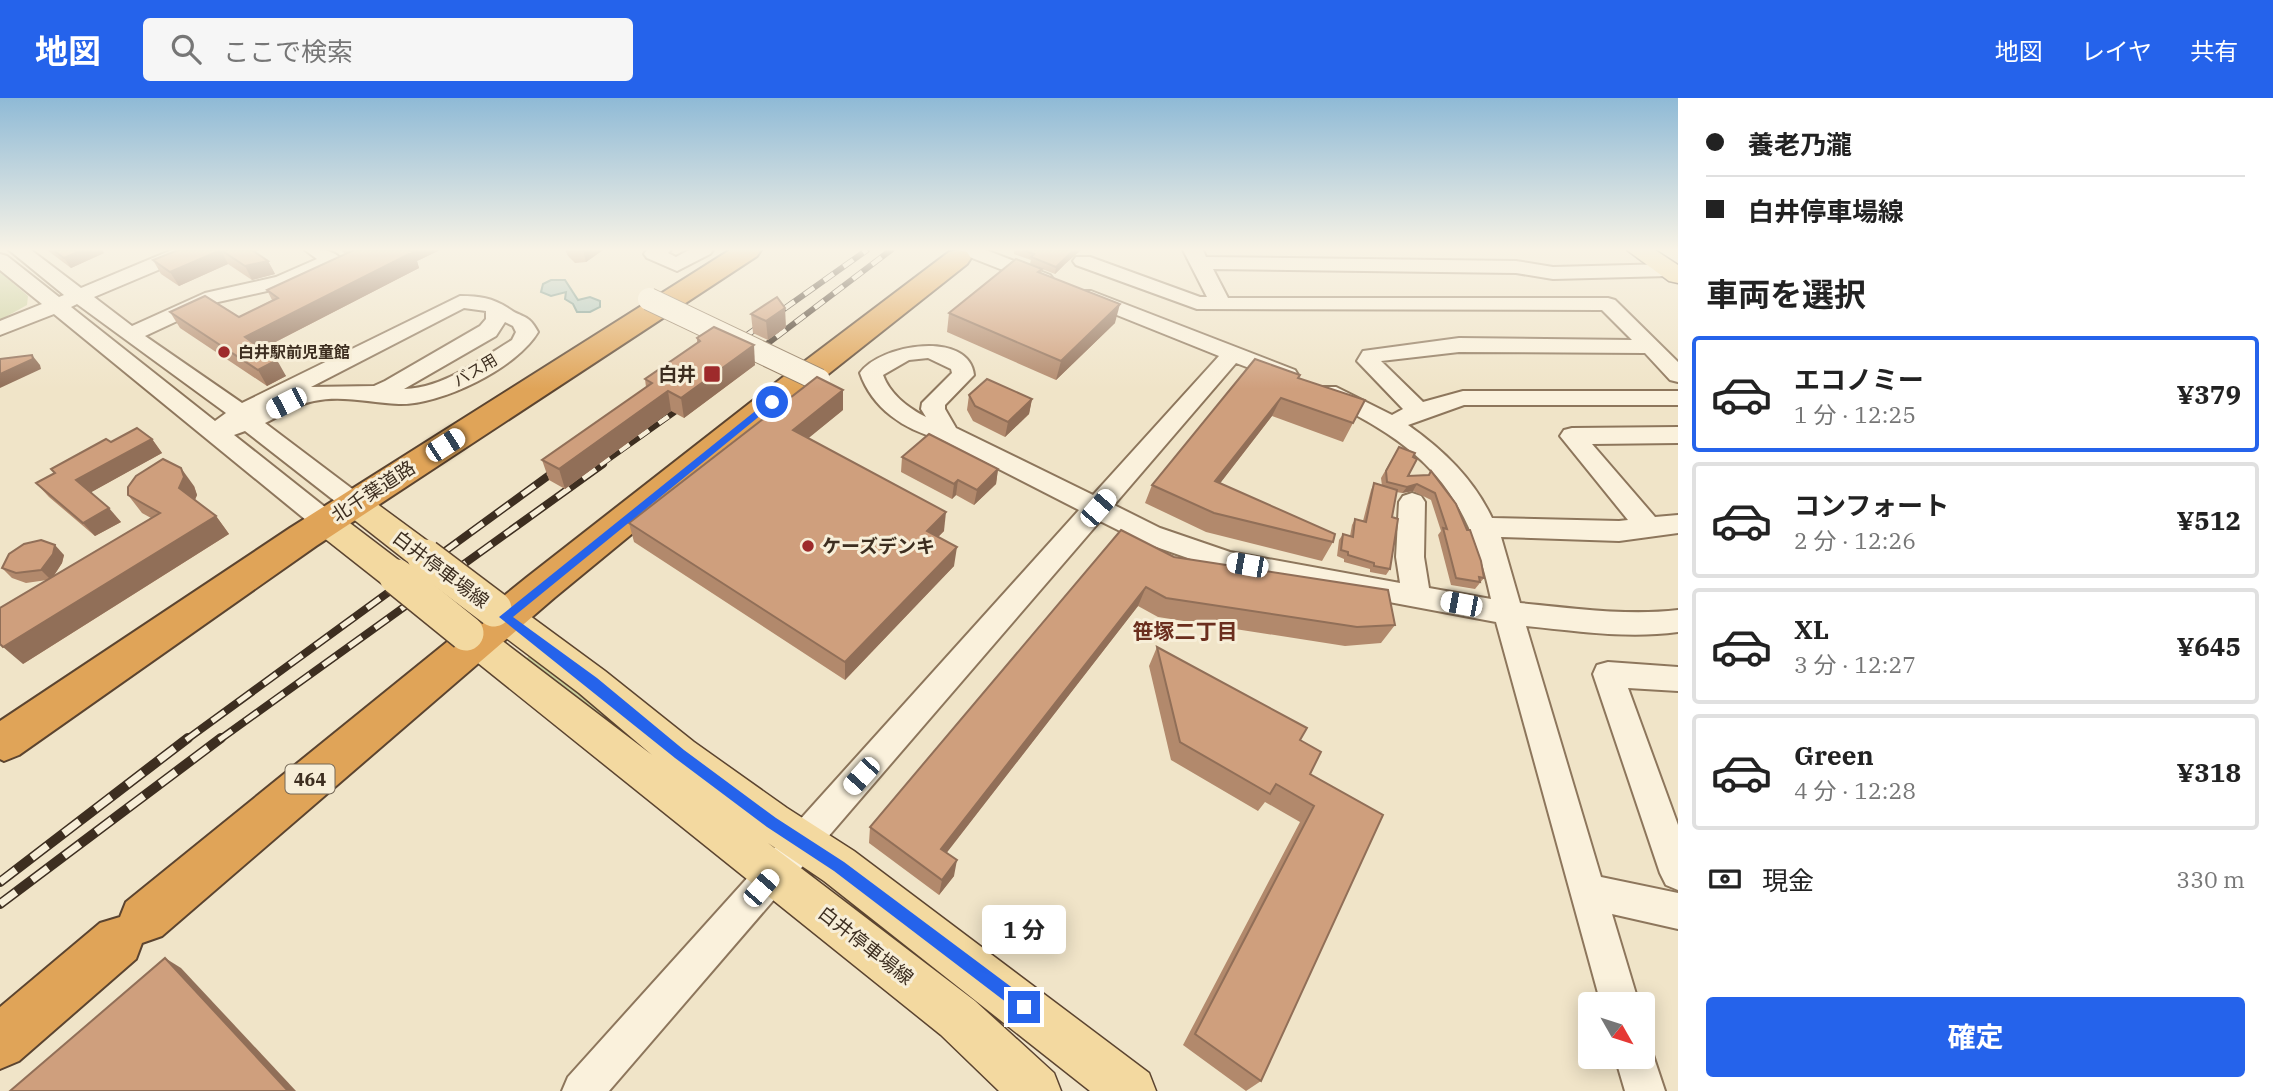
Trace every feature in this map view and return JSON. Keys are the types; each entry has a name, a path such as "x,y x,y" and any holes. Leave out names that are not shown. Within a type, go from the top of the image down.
{"highway":[{"name":"北千葉道路","path":"4,742 678,296"},
{"name":"464","path":"0,1042 485,625 919,296"}],"main road":[{"name":"白井停車場線","path":"344,516 485,625 592,682 680,754 1036,1091"},
{"name":"白井停車場線","path":"788,858 839,866 1131,1091"}],"street":[{"path":"44,296 215,433 344,516"},
{"path":"0,329 77,296"},
{"path":"78,296 246,417 344,516"},
{"path":"130,335 215,296"},
{"path":"1086,296 1347,400 1393,424 1442,466 1465,495 1484,527 1498,568 1508,613 1617,992"},
{"path":"1182,296 1197,303 1221,304 1608,304 1678,375"},
{"path":"1217,296 1221,304"},
{"path":"649,299 811,376"},
{"path":"215,433 449,306 460,302 482,302 496,308 497,318 488,331 376,393 324,392 304,395 246,417"},
{"name":"バス用","path":"376,393 412,397 437,393 520,344 527,332 522,322 496,311"},
{"path":"1418,411 1368,361 1371,356 1458,345 1651,347"},
{"path":"902,411 934,403 963,375 962,366 952,357 930,351 892,357 884,360 871,373 873,384 884,400 932,431 947,433 1151,535 1228,562 1508,613 1611,623 1655,625 1678,621"},
{"path":"582,1091 1233,354"},
{"path":"1393,424 1418,411 1464,398 1678,398"},
{"path":"934,403 933,409 947,433"},
{"path":"1649,527 1572,436 1678,435"},
{"path":"1412,502 1410,557 1416,596"},
{"path":"1484,527 1619,531 1678,524"},
{"path":"1678,679 1608,674 1678,873"},
{"path":"1588,891 1678,911"},
{"path":"1639,1069 1645,1091"}],"green space":[{"path":"0,296 28,296 27,305 0,320"},
{"path":"537,650 662,764 523,661"}],"water":[{"path":"565,296 576,296 578,300 590,297 600,301 600,307 590,312 577,312 573,304 565,299"}],"building":[{"path":"206,296 239,317 278,298 276,296 325,296 245,337 277,360 258,370 170,312"},
{"path":"970,296 1100,296 1120,304 1061,361 949,313"},
{"path":"777,297 785,308 766,321 751,314"},
{"path":"714,327 754,345 681,398 668,391 559,469 542,460 652,383 645,379 700,341 697,338"},
{"path":"32,355 33,359 0,374 0,359"},
{"path":"1255,359 1300,375 1298,378 1365,400 1353,423 1281,398 1215,481 1335,534 1333,542 1214,513 1152,485"},
{"path":"817,377 843,390 793,430 946,512 927,531 957,547 845,662 629,523"},
{"path":"987,379 1032,399 1008,422 975,406 969,395"},
{"path":"137,428 152,439 76,480 109,508 83,523 36,483 55,473 51,469 106,439 111,442"},
{"path":"929,434 998,469 977,490 958,480 954,484 902,457"},
{"path":"1399,447 1415,453 1413,457 1417,459 1408,476 1429,475 1431,471 1456,504 1467,530 1470,530 1481,561 1484,578 1479,577 1480,582 1456,578 1443,528 1447,529 1435,493 1417,484 1407,487 1387,482 1386,471"},
{"path":"163,459 181,468 184,477 179,488 216,516 3,647 0,644 0,608 160,513 128,495 128,487 136,476"},
{"path":"1374,483 1397,490 1392,517 1398,519 1390,569 1374,566 1374,563 1341,550 1343,534 1353,537 1355,519 1366,522"},
{"path":"1121,530 1174,557 1388,590 1395,625 1357,627 1166,598 1146,587 941,849 957,860 942,880 870,827"},
{"path":"41,540 55,545 53,554 41,570 16,573 2,568 9,554 24,544"},
{"path":"1157,647 1307,728 1300,740 1321,752 1310,774 1383,815 1261,1081 1195,1034 1314,806 1276,784 1270,794 1180,742"},
{"path":"165,958 288,1091 10,1091"}],"railway":[{"path":"726,350 802,296"},
{"path":"738,366 830,296"},
{"path":"600,465 690,401"},
{"path":"219,740 603,464"},
{"path":"186,740 563,465"},
{"path":"0,882 188,738"},
{"path":"0,904 221,738"}],"place":[{"name":"白井駅前児童館","path":"224,352"},
{"name":"白井","path":"712,374"},
{"name":"ケーズデンキ","path":"808,546"}],"district":[{"name":"笹塚二丁目","path":"1185,631"}],"route":[{"path":"772,402 505,617 592,682 680,754 772,822 839,866 1024,1007"}]}
